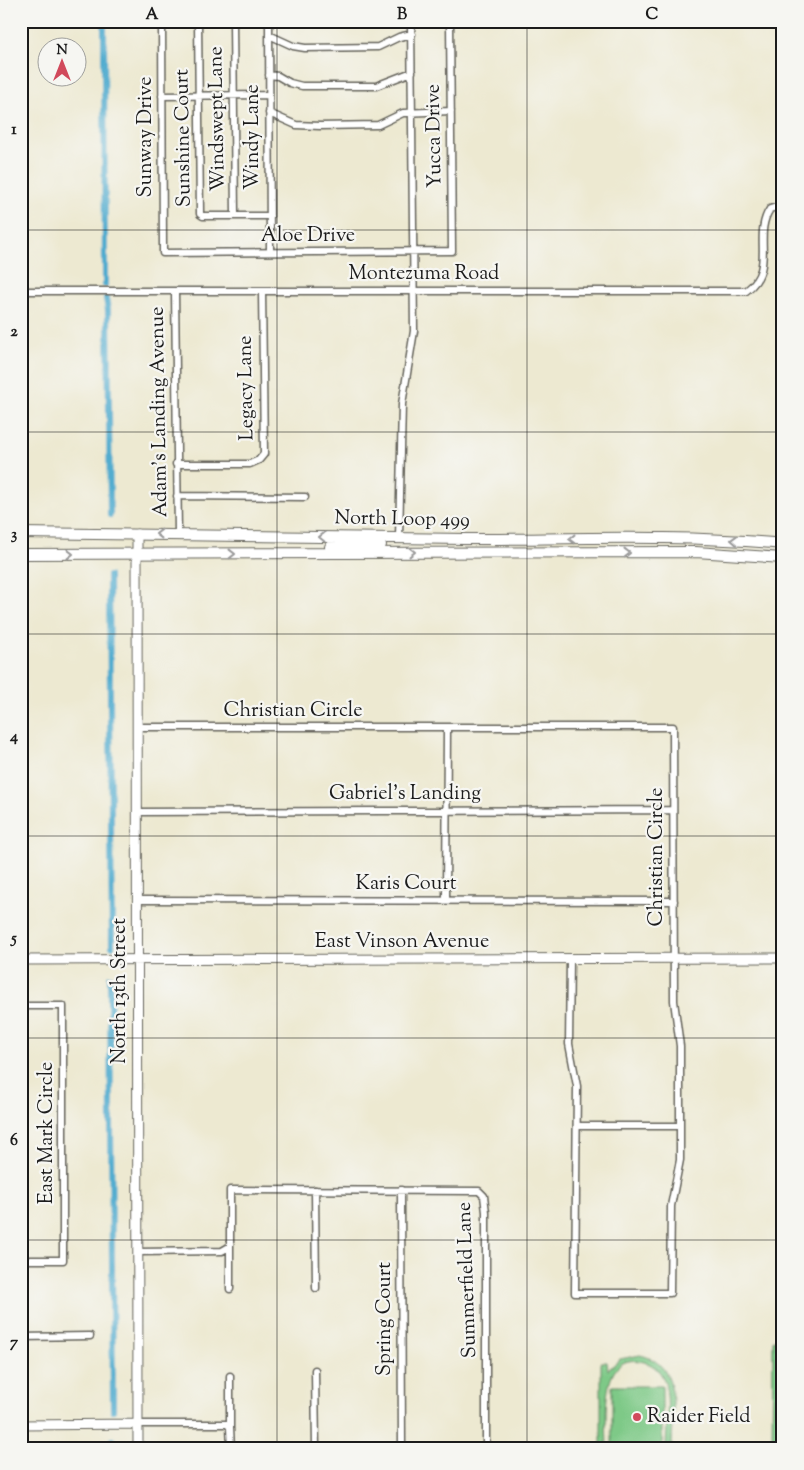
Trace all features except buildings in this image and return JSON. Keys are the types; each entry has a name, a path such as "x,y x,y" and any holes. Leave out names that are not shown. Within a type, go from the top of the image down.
{"main road":[{"name":"North Loop 499","path":"21,533 399,539 696,539 783,544"},
{"path":"297,553 332,546 396,544 399,539"},
{"name":"North Loop 499","path":"21,554 696,552 783,558"}],"street":[{"name":"Sunway Drive","path":"162,21 164,253"},
{"name":"Sunshine Court","path":"198,21 200,214 203,216 270,216"},
{"name":"Windswept Lane","path":"233,21 235,216"},
{"name":"Windy Lane","path":"268,21 270,252"},
{"path":"399,539 402,404 413,348 412,21"},
{"name":"Yucca Drive","path":"450,21 452,251"},
{"path":"269,35 293,46 314,48 378,47 399,37 412,34"},
{"path":"269,75 278,76 290,83 302,86 376,86 387,83 399,75 412,72"},
{"path":"162,96 269,95"},
{"path":"269,113 296,125 320,126 378,125 398,115 451,111"},
{"name":"Montezuma Road","path":"21,291 746,291 757,283 763,266 764,217 770,209 783,205"},
{"name":"Aloe Drive","path":"164,253 452,251"},
{"name":"Adam's Landing Avenue","path":"175,290 178,534"},
{"name":"Legacy Lane","path":"176,464 250,464 259,460 264,454 262,290"},
{"path":"177,496 305,497"},
{"name":"North 13th Street","path":"137,534 138,1449"},
{"name":"Christian Circle","path":"137,727 447,728 674,726 674,1001 680,1046 680,1160 671,1206 670,1293 575,1293 577,1126"},
{"path":"446,900 447,728"},
{"name":"Gabriel's Landing","path":"137,812 673,810"},
{"name":"Karis Court","path":"138,900 674,900"},
{"name":"East Vinson Avenue","path":"21,960 783,958"},
{"path":"570,959 569,1044 576,1076 577,1126 680,1126"},
{"name":"East Mark Circle","path":"21,1006 63,1006 63,1260 21,1260"},
{"path":"782,1117 783,1238"},
{"name":"Summerfield Lane","path":"401,1190 470,1189 479,1191 484,1196 486,1449"},
{"path":"230,1289 230,1190 401,1190"},
{"path":"315,1190 316,1288"},
{"name":"Spring Court","path":"401,1190 402,1449"},
{"path":"138,1252 222,1251 229,1247"},
{"path":"21,1337 90,1336"},
{"path":"315,1370 316,1449"},
{"path":"230,1376 231,1449"},
{"path":"21,1425 224,1424 230,1427"}],"green space":[{"path":"773,1340 783,1340 783,1445 772,1445"},
{"path":"640,1355 654,1360 663,1369 669,1380 673,1407 672,1449 666,1449 667,1398 664,1379 652,1365 644,1362 629,1361 618,1366 612,1377 606,1407 607,1449 601,1449 601,1362 607,1362 608,1370 620,1359"},
{"name":"Raider Field","path":"612,1386 662,1386 662,1449 612,1449"}],"waterway":[{"path":"104,21 105,285"},
{"path":"106,298 108,310 110,515"},
{"path":"109,576 112,946"},
{"path":"110,977 113,1410"},
{"path":"112,1440 112,1449"}],"place":[{"name":"Raider Field","path":"637,1417"}]}
